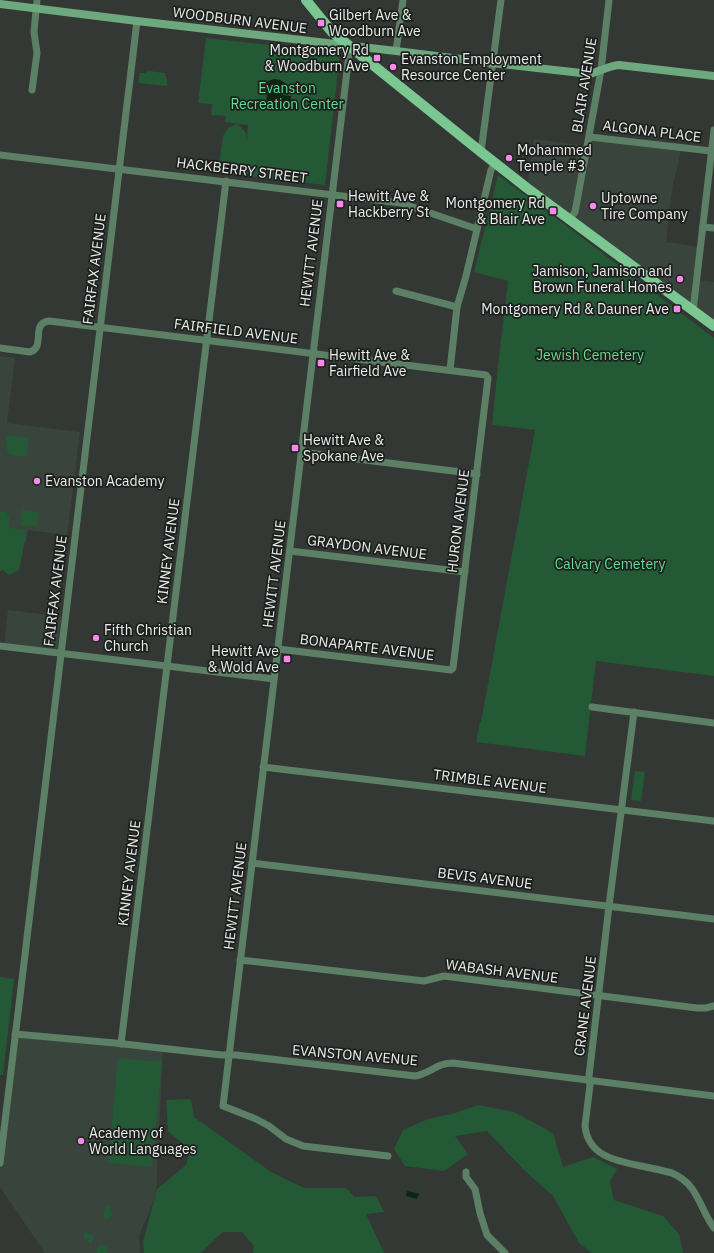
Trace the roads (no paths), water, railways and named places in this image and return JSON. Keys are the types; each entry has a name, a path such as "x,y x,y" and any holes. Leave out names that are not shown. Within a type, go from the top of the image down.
{"main road":[{"path":"306,0 332,32 481,152 714,326"}],"street":[{"path":"32,90 37,53 34,32 37,0"},
{"path":"396,51 403,0"},
{"path":"481,152 501,0"},
{"name":"BLAIR AVENUE","path":"570,219 575,212 590,137 601,70 609,0"},
{"name":"WOODBURN AVENUE","path":"0,4 493,64 590,74 610,66 619,66 714,76"},
{"name":"FAIRFAX AVENUE","path":"0,1163 137,21"},
{"name":"HEWITT AVENUE","path":"350,46 312,353 290,551 223,1106 256,1119 269,1126 286,1139 303,1146 388,1156"},
{"path":"693,310 714,130"},
{"name":"ALGONA PLACE","path":"590,137 711,151"},
{"name":"HACKBERRY STREET","path":"0,155 401,202 477,229"},
{"path":"450,370 457,307 494,162"},
{"name":"KINNEY AVENUE","path":"122,1044 226,181"},
{"path":"703,226 714,228"},
{"path":"396,291 457,307"},
{"name":"FAIRFIELD AVENUE","path":"0,348 30,352 34,351 36,348 40,327 44,322 50,321 450,370 486,375 488,378"},
{"name":"HURON AVENUE","path":"453,668 488,378"},
{"path":"301,452 477,474"},
{"name":"GRAYDON AVENUE","path":"290,551 465,572"},
{"path":"0,646 274,679"},
{"name":"BONAPARTE AVENUE","path":"278,649 451,670 453,668"},
{"path":"592,707 714,723"},
{"name":"CRANE AVENUE","path":"634,712 609,906 585,1126 588,1139 592,1145 603,1155 612,1160 672,1172 680,1176 693,1189 705,1214 714,1228"},
{"name":"TRIMBLE AVENUE","path":"263,766 714,822"},
{"name":"BEVIS AVENUE","path":"252,863 714,919"},
{"name":"WABASH AVENUE","path":"240,960 424,981 444,976 697,1008 714,1006"},
{"name":"EVANSTON AVENUE","path":"15,1034 229,1055 415,1076 421,1076 442,1064 453,1063 714,1096"},
{"path":"466,1172 466,1177 475,1189 480,1213 487,1235 505,1253"}],"place":[{"name":"Gilbert Ave & Woodburn Ave","path":"321,23"},
{"name":"Montgomery Rd & Woodburn Ave","path":"377,58"},
{"name":"Evanston Employment Resource Center","path":"393,67"},
{"name":"Mohammed Temple #3","path":"509,158"},
{"name":"Hewitt Ave & Hackberry St","path":"340,204"},
{"name":"Uptowne Tire Company","path":"593,206"},
{"name":"Montgomery Rd & Blair Ave","path":"553,211"},
{"name":"Jamison, Jamison and Brown Funeral Homes","path":"680,279"},
{"name":"Montgomery Rd & Dauner Ave","path":"677,309"},
{"name":"Hewitt Ave & Fairfield Ave","path":"321,363"},
{"name":"Hewitt Ave & Spokane Ave","path":"295,448"},
{"name":"Evanston Academy","path":"37,481"},
{"name":"Fifth Christian Church","path":"96,638"},
{"name":"Hewitt Ave & Wold Ave","path":"287,659"},
{"name":"Academy of World Languages","path":"81,1141"}],"park label":[{"name":"Evanston Recreation Center","path":"287,96"},
{"name":"Jewish Cemetery","path":"590,355"},
{"name":"Calvary Cemetery","path":"610,564"}]}
